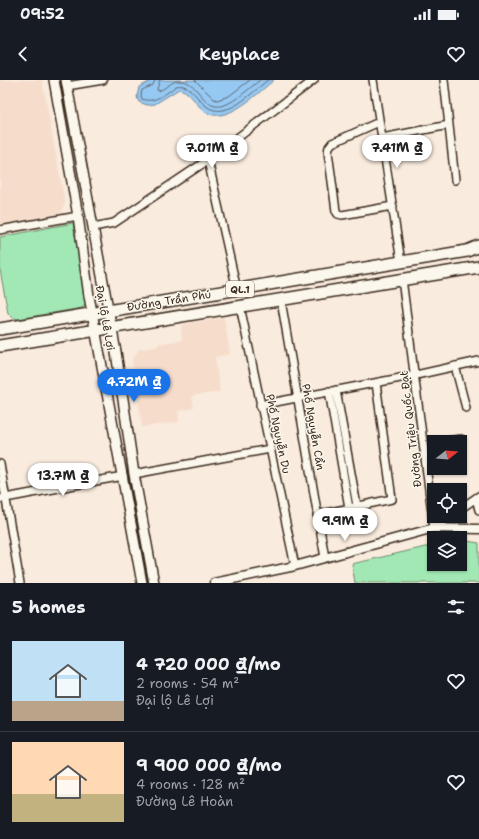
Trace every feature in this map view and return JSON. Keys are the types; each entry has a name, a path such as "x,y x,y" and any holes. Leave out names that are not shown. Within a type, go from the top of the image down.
{"highway":[{"name":"Đường Trần Phú","path":"0,329 401,262 467,250 479,246"},
{"name":"Đường Trần Phú","path":"0,346 479,267"},
{"path":"320,276 322,293"}],"main road":[{"name":"Đại lộ Lê Lợi","path":"54,80 78,216 92,314 142,583"},
{"name":"Đại lộ Lê Lợi","path":"67,83 112,328 134,474 154,583"}],"street":[{"path":"67,83 103,80"},
{"path":"93,227 114,223 208,160 314,80"},
{"path":"372,80 401,262"},
{"path":"444,80 455,180"},
{"path":"379,122 332,143 329,147 328,152 336,211 338,214 342,215 393,206"},
{"path":"382,138 449,125"},
{"path":"208,160 237,290"},
{"path":"1,229 78,216"},
{"name":"Đường Triệu Quốc Đạt","path":"402,279 416,375 434,528"},
{"name":"Phố Nguyễn Cẩn","path":"281,300 325,558"},
{"name":"Phố Nguyễn Du","path":"240,306 295,566"},
{"path":"260,405 416,375 479,361"},
{"path":"455,366 466,408"},
{"path":"317,515 392,499 376,382"},
{"path":"332,391 357,506"},
{"path":"332,391 349,508"},
{"path":"134,474 270,449"},
{"path":"0,464 3,498 20,583"},
{"path":"3,498 123,476"},
{"path":"467,504 478,497 479,510"},
{"path":"434,528 441,523"},
{"path":"214,583 295,566 434,528 479,530"}],"shaded area":[{"path":"0,80 42,80 65,203 61,213 3,225 0,223"},
{"path":"224,317 230,354 215,357 220,392 192,396 194,408 178,411 179,422 142,427 132,361 140,348 142,349 158,346 158,344 182,340 181,327 183,324"}],"green space":[{"path":"73,223 86,304 82,308 18,319 12,317 8,313 0,270 0,237"},
{"path":"467,541 479,543 479,583 355,583 352,564 427,547 427,571 467,571"}],"water":[{"path":"153,80 274,80 252,99 233,111 215,115 207,113 188,94 179,89 155,104 147,105 139,102 137,97 139,87"}]}
